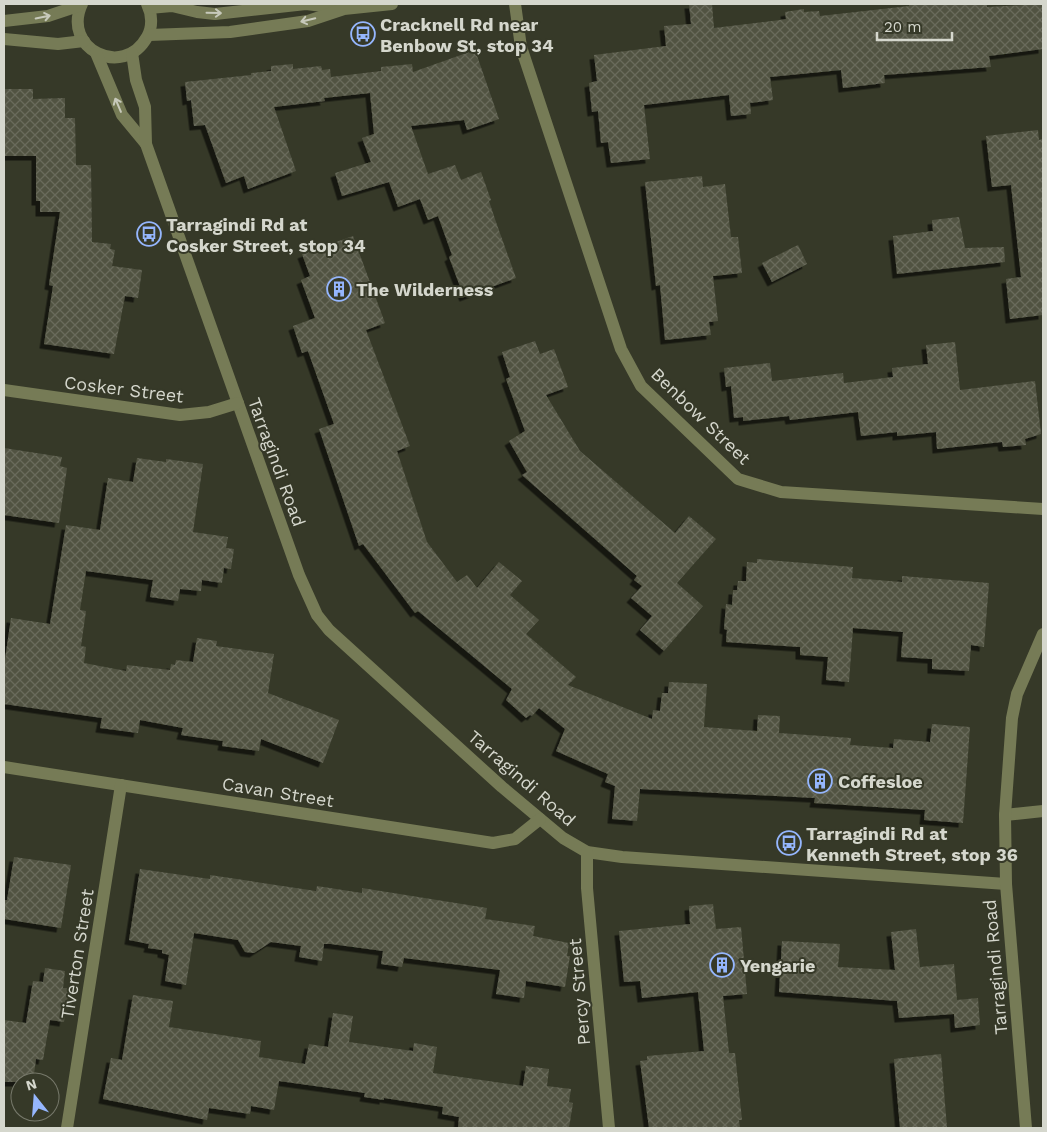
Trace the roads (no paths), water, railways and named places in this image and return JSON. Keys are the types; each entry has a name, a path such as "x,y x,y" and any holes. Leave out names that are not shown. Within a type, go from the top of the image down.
{"street":[{"path":"82,5 78,17 79,30 84,42 96,53 120,58 132,54 142,46 149,34 151,26 148,6 172,6 215,14 306,4 344,9"},
{"path":"149,34 247,30 308,21 344,9 392,4"},
{"name":"Benbow Street","path":"515,4 521,47 620,349 641,386 724,466 738,479 781,492 1043,509"},
{"path":"4,21 48,16 82,5"},
{"path":"4,39 58,44 84,42"},
{"name":"Tarragindi Road","path":"96,53 122,115 146,144"},
{"name":"Tarragindi Road","path":"132,54 136,80 145,107 146,144 299,575 317,615 329,630 540,819 587,852 631,858 1006,884 1026,1128"},
{"name":"Cosker Street","path":"4,390 180,415 208,412 238,403"},
{"path":"1006,884 1005,816 1014,710 1017,694 1043,634"},
{"name":"Cavan Street","path":"4,768 493,843 515,839 540,819"},
{"name":"Tiverton Street","path":"67,1128 121,786"},
{"path":"1005,816 1043,811"},
{"name":"Percy Street","path":"587,852 587,888 609,1128"}],"place":[{"name":"Cracknell Rd near Benbow St, stop 34","path":"363,34"},
{"name":"Tarragindi Rd at Cosker Street, stop 34","path":"149,234"},
{"name":"The Wilderness","path":"339,289"},
{"name":"Coffesloe","path":"820,781"},
{"name":"Tarragindi Rd at Kenneth Street, stop 36","path":"789,843"},
{"name":"Yengarie","path":"722,965"}]}
